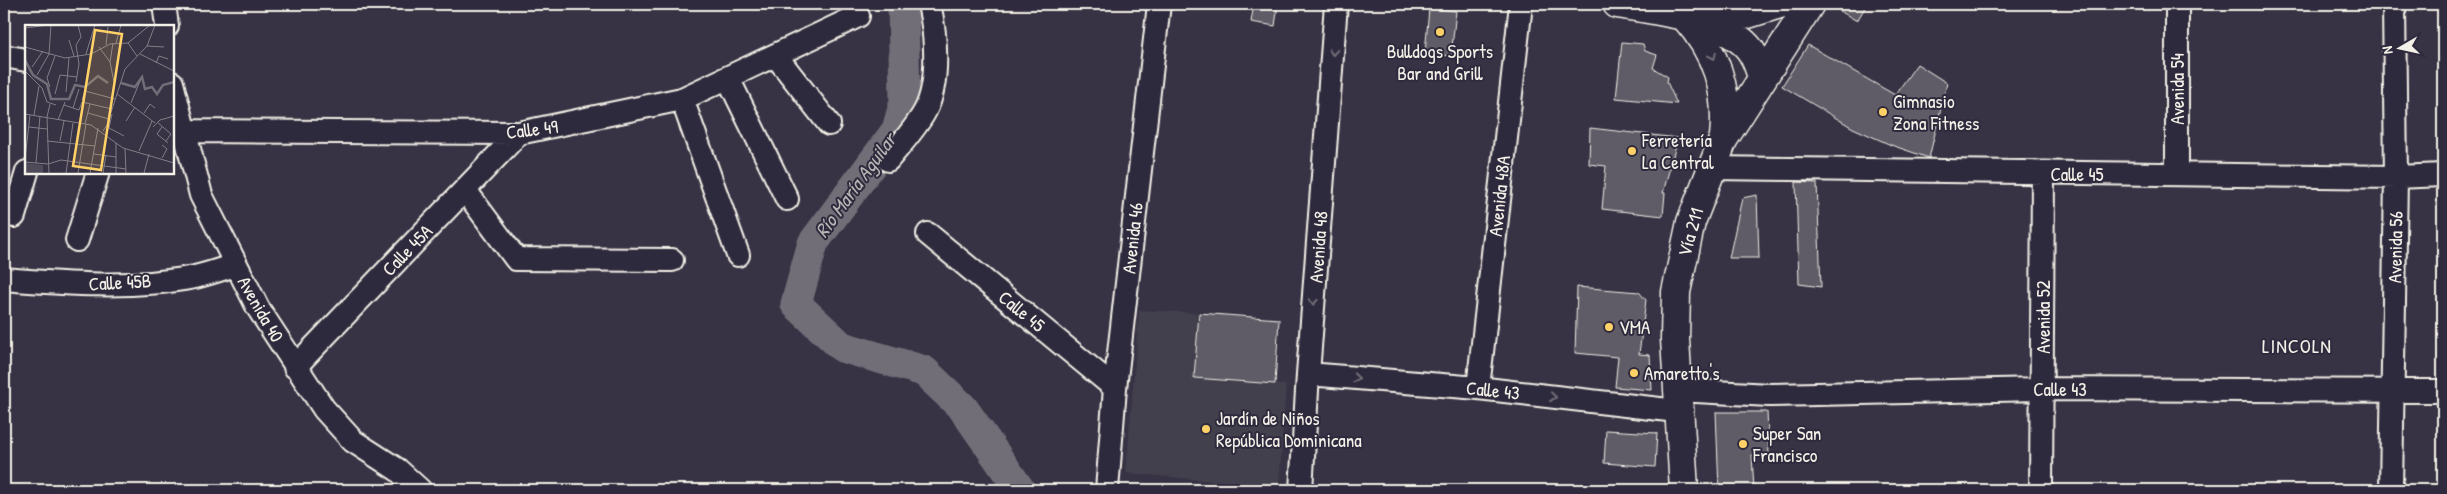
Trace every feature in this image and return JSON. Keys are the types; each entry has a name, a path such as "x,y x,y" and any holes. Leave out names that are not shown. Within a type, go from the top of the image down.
{"main road":[{"path":"1617,4 1685,17 1728,32 1745,44 1756,59 1762,77"},
{"path":"1685,17 1748,14 1770,9 1780,4"},
{"name":"Vía 211","path":"1684,490 1677,400 1676,292 1691,222 1723,140 1810,4"},
{"path":"1685,17 1708,47 1722,83 1726,121 1723,140"}],"street":[{"path":"164,4 167,25"},
{"path":"888,160 925,110 935,74 933,21 930,4"},
{"name":"Avenida 46","path":"1107,481 1159,4"},
{"name":"Avenida 48","path":"1301,490 1336,4"},
{"name":"Avenida 48A","path":"1478,388 1520,4"},
{"name":"Avenida 54","path":"2177,4 2177,174"},
{"name":"Avenida 56","path":"2391,490 2396,177 2394,4"},
{"name":"Calle 49","path":"184,130 520,133 682,99 858,16"},
{"path":"4,56 25,60"},
{"path":"776,56 829,124"},
{"path":"728,78 787,199"},
{"name":"Avenida 40","path":"174,90 201,195 235,266 258,308 324,410 353,441 398,470 420,490"},
{"path":"682,99 738,255"},
{"name":"Calle 45A","path":"295,367 520,133"},
{"name":"Calle 45","path":"1711,168 2043,174 2396,177 2443,175"},
{"path":"14,216 26,174"},
{"path":"77,240 97,174"},
{"name":"Avenida 52","path":"2041,490 2043,174"},
{"path":"465,190 516,259 672,260"},
{"name":"Calle 45","path":"928,234 1116,388"},
{"name":"Calle 45B","path":"4,279 74,285 134,283 194,277 235,266"},
{"name":"Calle 43","path":"1308,374 1478,388 1677,400 1770,395 2043,389 2443,391"}],"shaded area":[{"name":"Jardín de Niños República Dominicana","path":"1139,310 1199,313 1195,378 1286,385 1279,487 1126,473"}],"building":[{"path":"1254,4 1278,4 1275,26 1251,22"},
{"path":"1828,4 1867,4 1857,21"},
{"name":"Bulldogs Sports Bar and Grill","path":"1429,8 1456,11 1451,56 1425,53"},
{"path":"1622,42 1643,44 1645,51 1657,55 1653,68 1668,77 1667,82 1677,104 1616,98"},
{"name":"Gimnasio Zona Fitness","path":"1808,45 1895,95 1917,64 1947,83 1929,158 1891,145 1853,128 1782,86"},
{"path":"1590,128 1678,138 1663,193 1665,193 1663,216 1602,209 1606,166 1589,164"},
{"path":"1796,182 1817,183 1821,287 1799,284"},
{"path":"1757,195 1759,258 1729,258 1742,198"},
{"name":"VMA","path":"1577,287 1639,292 1646,300 1639,354 1650,355 1652,390 1615,387 1618,357 1575,353"},
{"path":"1199,313 1279,319 1275,384 1194,378"},
{"path":"1716,412 1767,412 1769,455 1752,455 1754,490 1719,490"},
{"path":"1606,430 1657,433 1655,467 1604,463"}],"waterway":[{"name":"Río María Aguilar","path":"903,4 905,101 897,130 813,243 796,304 842,347 924,371 963,408 1020,490"}],"place":[{"name":"Bulldogs Sports Bar and Grill","path":"1440,32"},
{"name":"Gimnasio Zona Fitness","path":"1883,112"},
{"name":"Ferretería La Central","path":"1632,151"},
{"name":"VMA","path":"1609,327"},
{"name":"Amaretto's","path":"1634,373"},
{"name":"Jardín de Niños República Dominicana","path":"1206,429"},
{"name":"Super San Francisco","path":"1743,444"}],"district":[{"name":"LINCOLN","path":"2297,345"}]}
